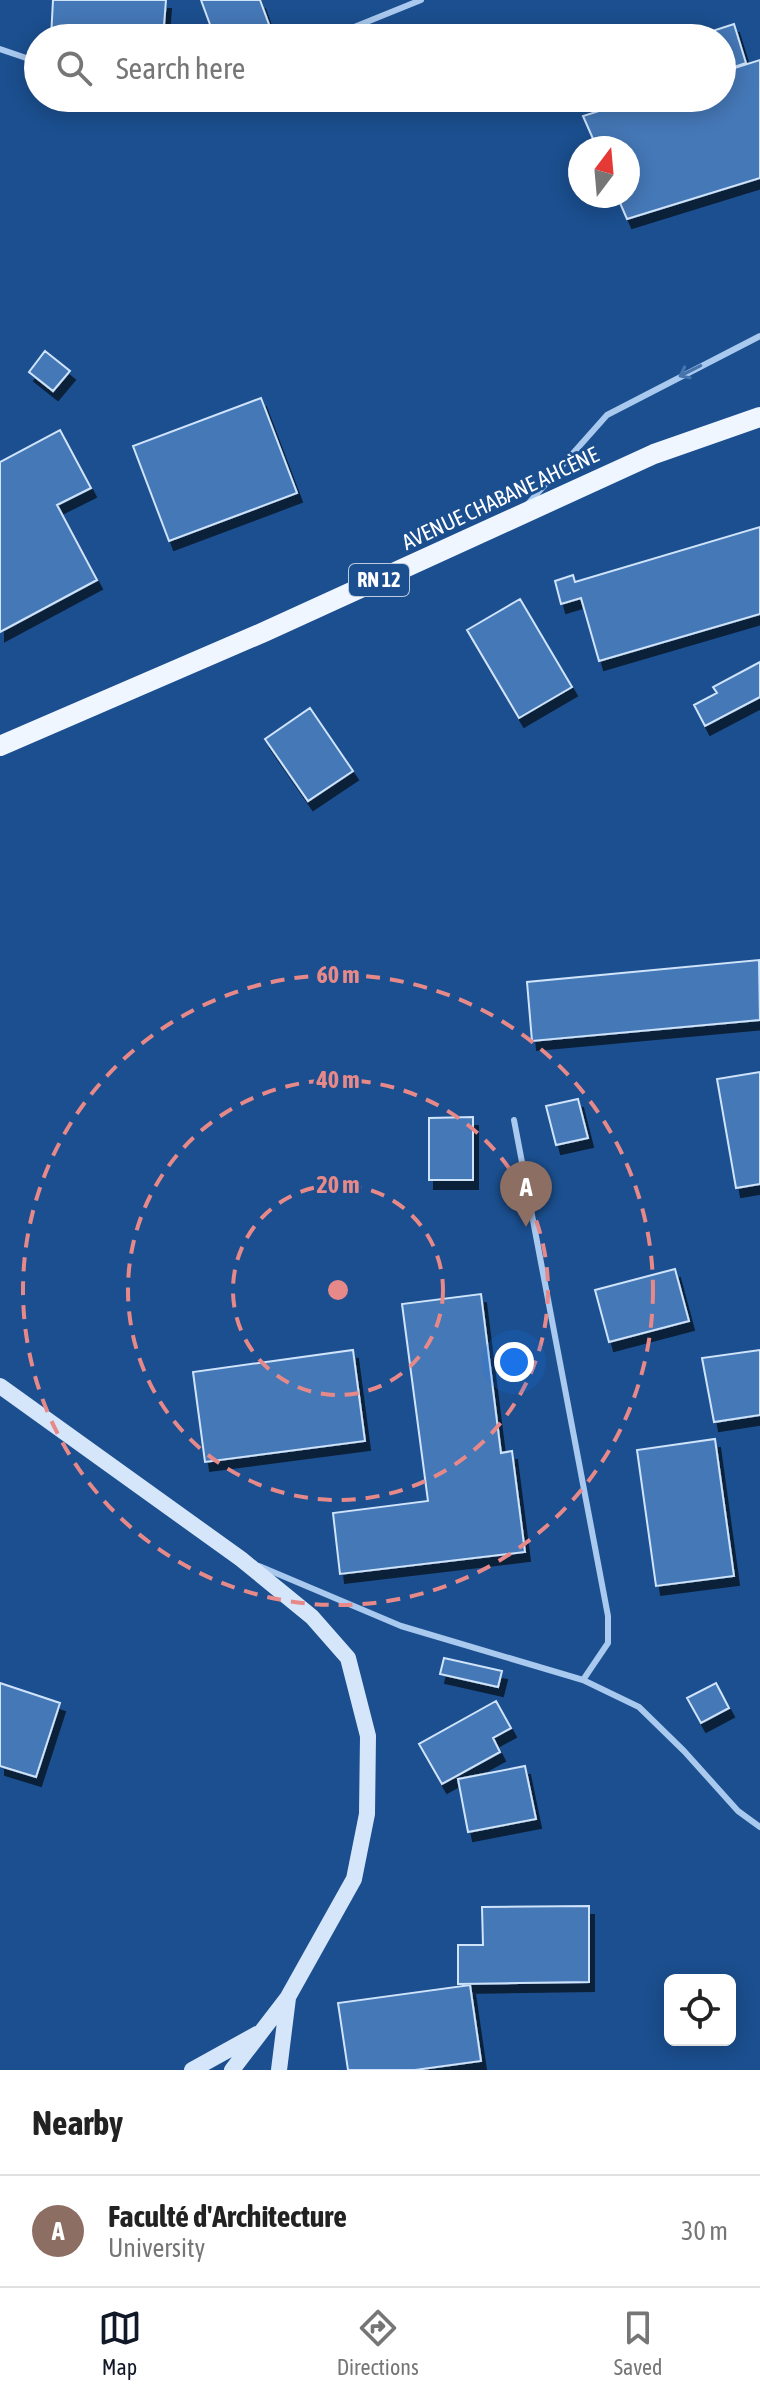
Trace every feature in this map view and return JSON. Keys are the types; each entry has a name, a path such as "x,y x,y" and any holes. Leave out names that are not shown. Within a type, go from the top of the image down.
{"main road":[{"name":"AVENUE CHABANE AHCÈNE","path":"0,746 264,632 654,454 760,417"},
{"path":"0,1386 241,1559 312,1617 348,1658 368,1736 367,1814 354,1879 288,1997 232,2070"},
{"path":"279,2070 288,1997"},
{"path":"192,2070 262,2032"}],"lane":[{"path":"362,24 421,0"},
{"path":"0,49 24,57"},
{"path":"516,517 607,415 760,336"},
{"path":"514,1120 608,1616 608,1643 583,1680"},
{"path":"241,1559 401,1626 583,1680 639,1707 738,1811 760,1827"}],"building":[{"path":"53,0 166,0 164,24 52,24"},
{"path":"201,0 260,0 269,24 210,24"},
{"path":"736,30 746,63 736,66"},
{"path":"760,60 760,178 627,219 622,208 640,208 640,136 592,136 583,116 596,112 736,112 736,68"},
{"path":"45,351 70,371 53,391 29,372"},
{"path":"261,398 297,493 169,541 133,446"},
{"path":"60,430 91,488 57,505 97,580 0,632 0,462"},
{"path":"760,527 760,614 599,661 581,598 561,604 555,581 573,575 575,582"},
{"path":"520,599 572,687 519,718 467,630"},
{"path":"760,662 760,697 705,726 694,705 717,693 713,687"},
{"path":"310,708 353,771 308,801 265,739"},
{"path":"759,960 760,1020 532,1041 527,982"},
{"path":"760,1072 760,1184 736,1188 717,1079"},
{"path":"578,1099 588,1138 556,1145 546,1106"},
{"path":"473,1117 473,1180 429,1180 429,1118"},
{"path":"675,1269 689,1321 609,1342 595,1290"},
{"path":"481,1294 501,1453 512,1451 525,1552 340,1574 333,1513 428,1501 402,1304"},
{"path":"353,1350 365,1441 205,1462 193,1372"},
{"path":"760,1350 760,1415 714,1422 702,1358"},
{"path":"715,1439 734,1576 656,1586 637,1450"},
{"path":"444,1658 502,1671 498,1687 440,1674"},
{"path":"0,1683 60,1703 36,1777 0,1766"},
{"path":"716,1683 729,1708 701,1723 687,1698"},
{"path":"496,1701 511,1728 493,1738 500,1752 442,1784 419,1744"},
{"path":"525,1766 536,1819 468,1832 458,1779"},
{"path":"589,1906 589,1982 458,1984 458,1945 483,1945 482,1907"},
{"path":"470,1985 481,2061 415,2070 348,2070 338,2003"}],"place":[{"name":"Faculté d'Architecture","path":"526,1227"}]}
